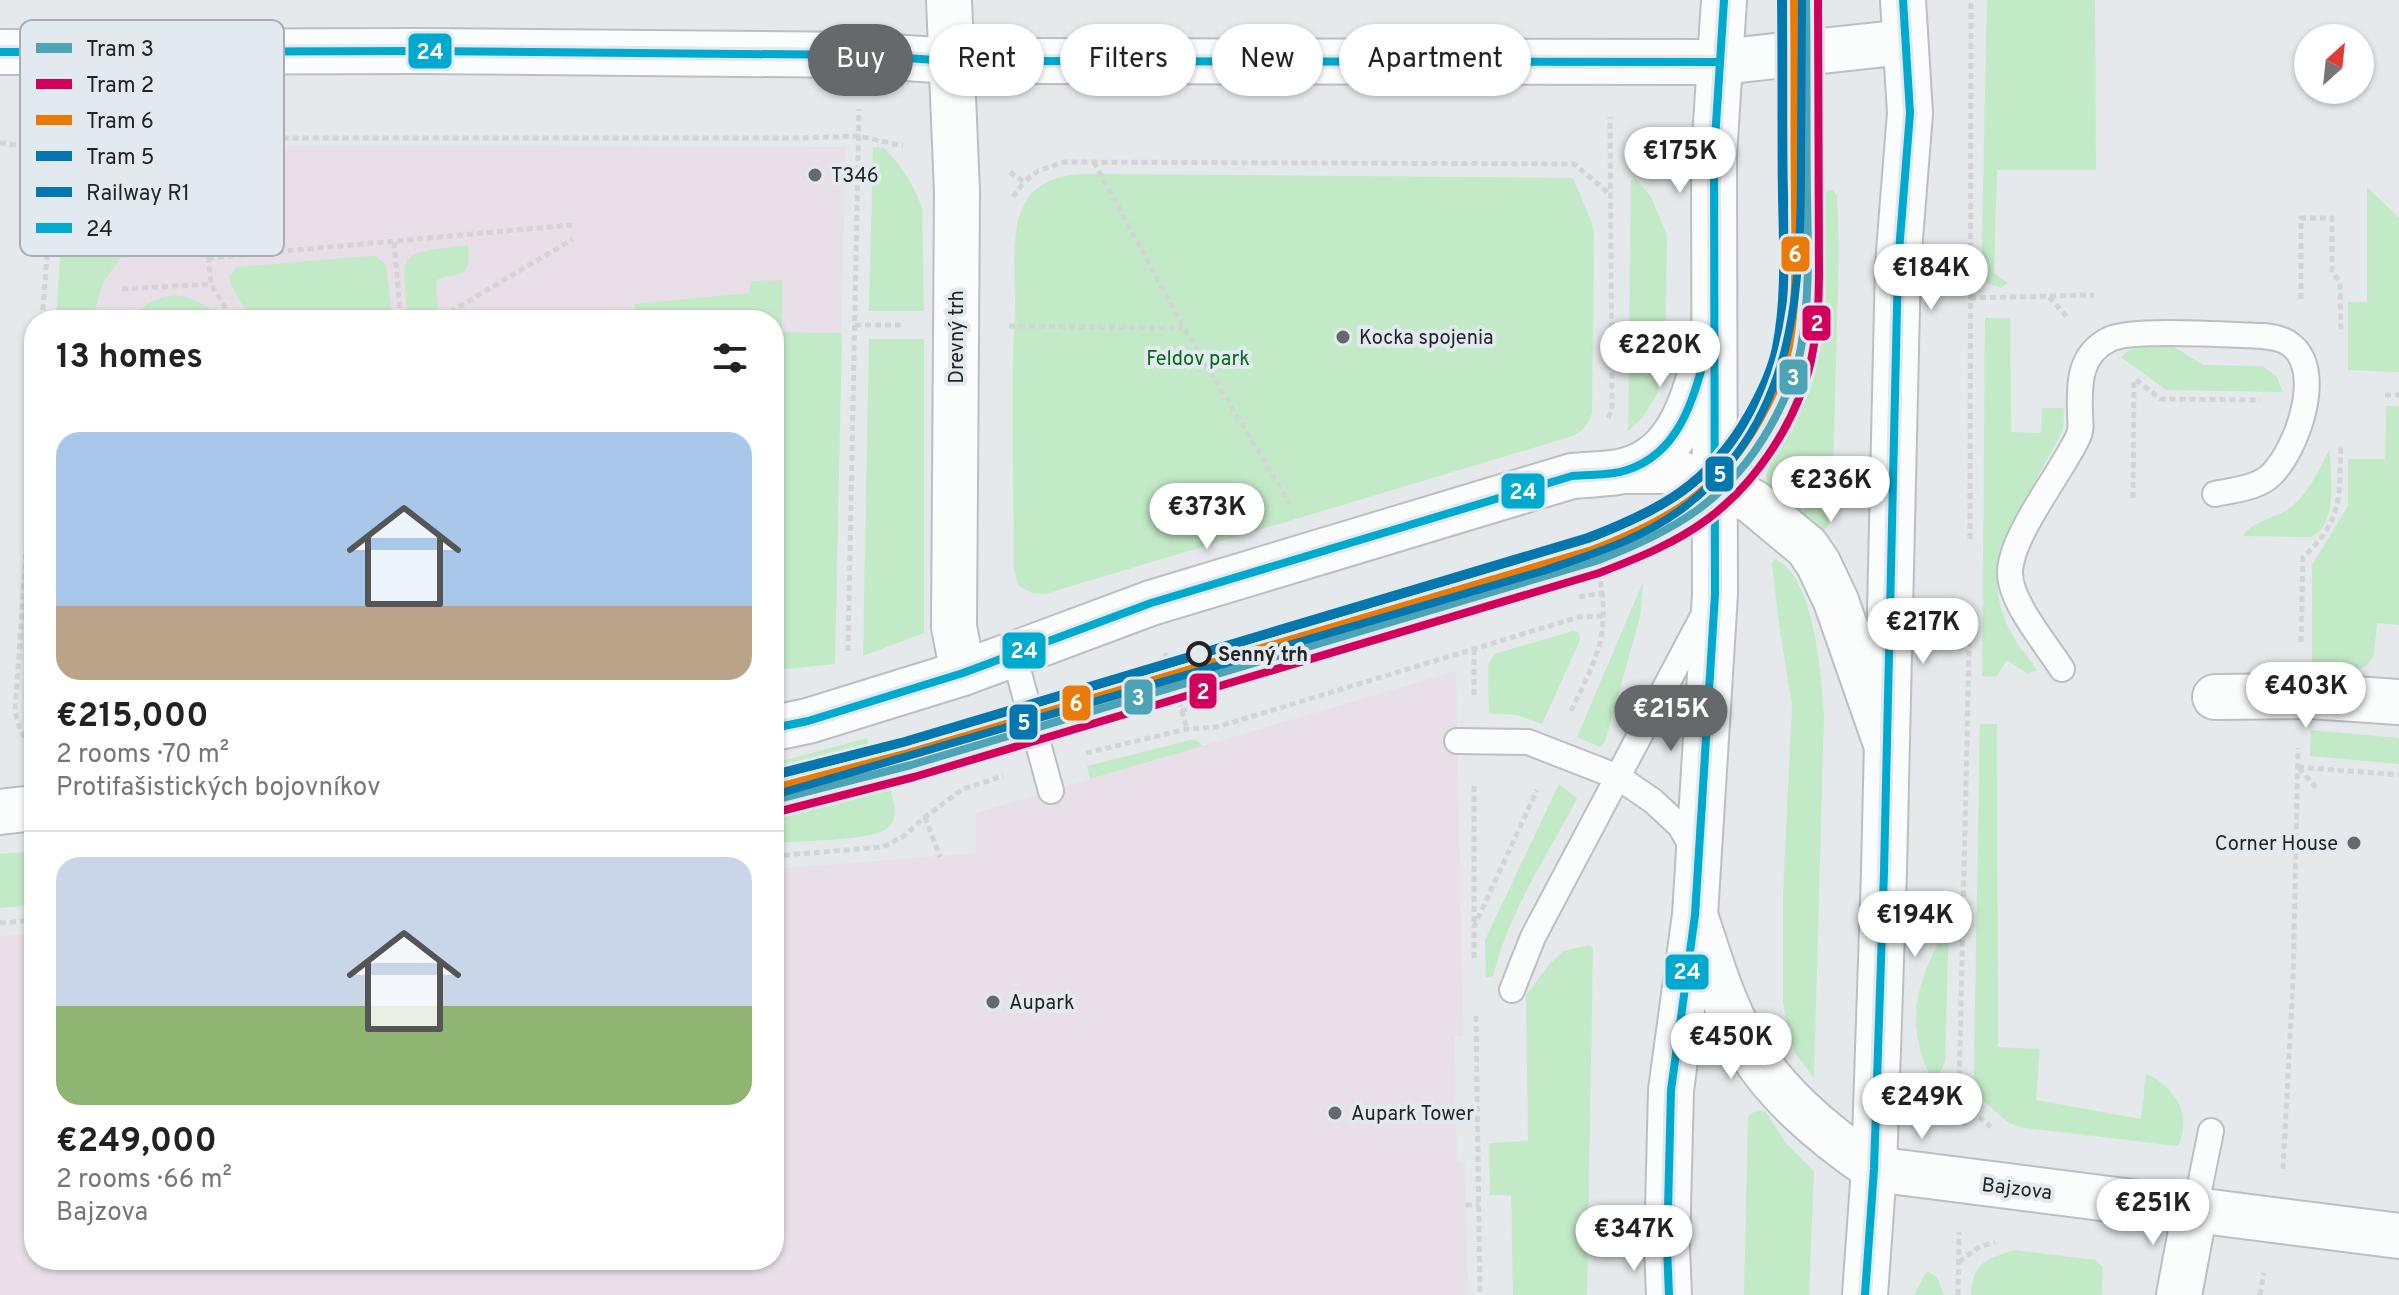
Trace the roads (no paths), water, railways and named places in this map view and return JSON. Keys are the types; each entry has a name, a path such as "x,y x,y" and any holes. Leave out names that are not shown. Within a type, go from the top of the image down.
{"street":[{"name":"Drevný trh","path":"949,0 950,24"},
{"path":"1669,1295 1667,1248 1671,1090 1695,915 1715,594 1714,155 1724,0"},
{"path":"1044,61 1720,62 1904,21 1910,113 1898,264 1874,1169 1865,1295"},
{"path":"284,51 860,55 929,60"},
{"path":"0,52 20,52"},
{"name":"Drevný trh","path":"953,96 956,158 954,627 963,673"},
{"path":"1625,471 1657,455 1684,420 1713,331"},
{"path":"784,726 963,673 1151,603 1572,476 1672,471 1714,483 1753,502 1796,536 1818,563 1836,601 1887,747"},
{"path":"2215,697 2311,696 2399,702"},
{"path":"1695,915 1721,994 1742,1037 1757,1059 1790,1100 1831,1139 1874,1169"},
{"name":"Bajzova","path":"1874,1169 2399,1236"},
{"path":"2179,1295 2195,1210"},
{"path":"1649,1295 1667,1248"}],"lane":[{"path":"2062,669 2014,592 2010,570 2020,540 2081,433 2079,382 2083,366 2095,349 2112,338 2134,334 2262,336 2278,338 2299,353 2305,366 2306,399 2292,445 2272,475 2258,484 2215,494"},
{"path":"1512,990 1533,937 1715,594"},
{"path":"1014,655 1051,791"},
{"path":"1457,741 1528,742 1618,777 1653,801 1680,826 1699,859"},
{"path":"2195,1210 2211,1131"}],"tram line":[{"name":"6","path":"784,785 908,753 1592,550 1645,527 1690,501 1728,466 1760,419 1774,393 1789,346 1795,270 1794,0"},
{"name":"5","path":"784,792 1546,570 1631,538 1679,511 1718,477 1748,438 1769,397 1784,352 1794,306 1799,258 1802,0"},
{"name":"3","path":"784,797 911,765 1596,561 1650,538 1696,511 1717,494 1754,453 1780,408 1799,358 1808,272 1806,0"},
{"name":"2","path":"784,810 914,777 1599,573 1642,556 1709,518 1744,486 1773,448 1796,405 1811,361 1819,286 1818,0"}],"rail line":[{"name":"R1","path":"784,772 905,742 1588,538 1638,517 1700,477 1734,439 1749,415 1762,391 1777,348 1784,272 1782,0"}],"place":[{"name":"T346","path":"815,175"},
{"name":"Kocka spojenia","path":"1343,337"},
{"name":"Senný trh","path":"1199,654"},
{"name":"Corner House","path":"2354,843"},
{"name":"Aupark","path":"993,1002"},
{"name":"Aupark Tower","path":"1335,1113"}],"park label":[{"name":"Feldov park","path":"1198,358"}]}
